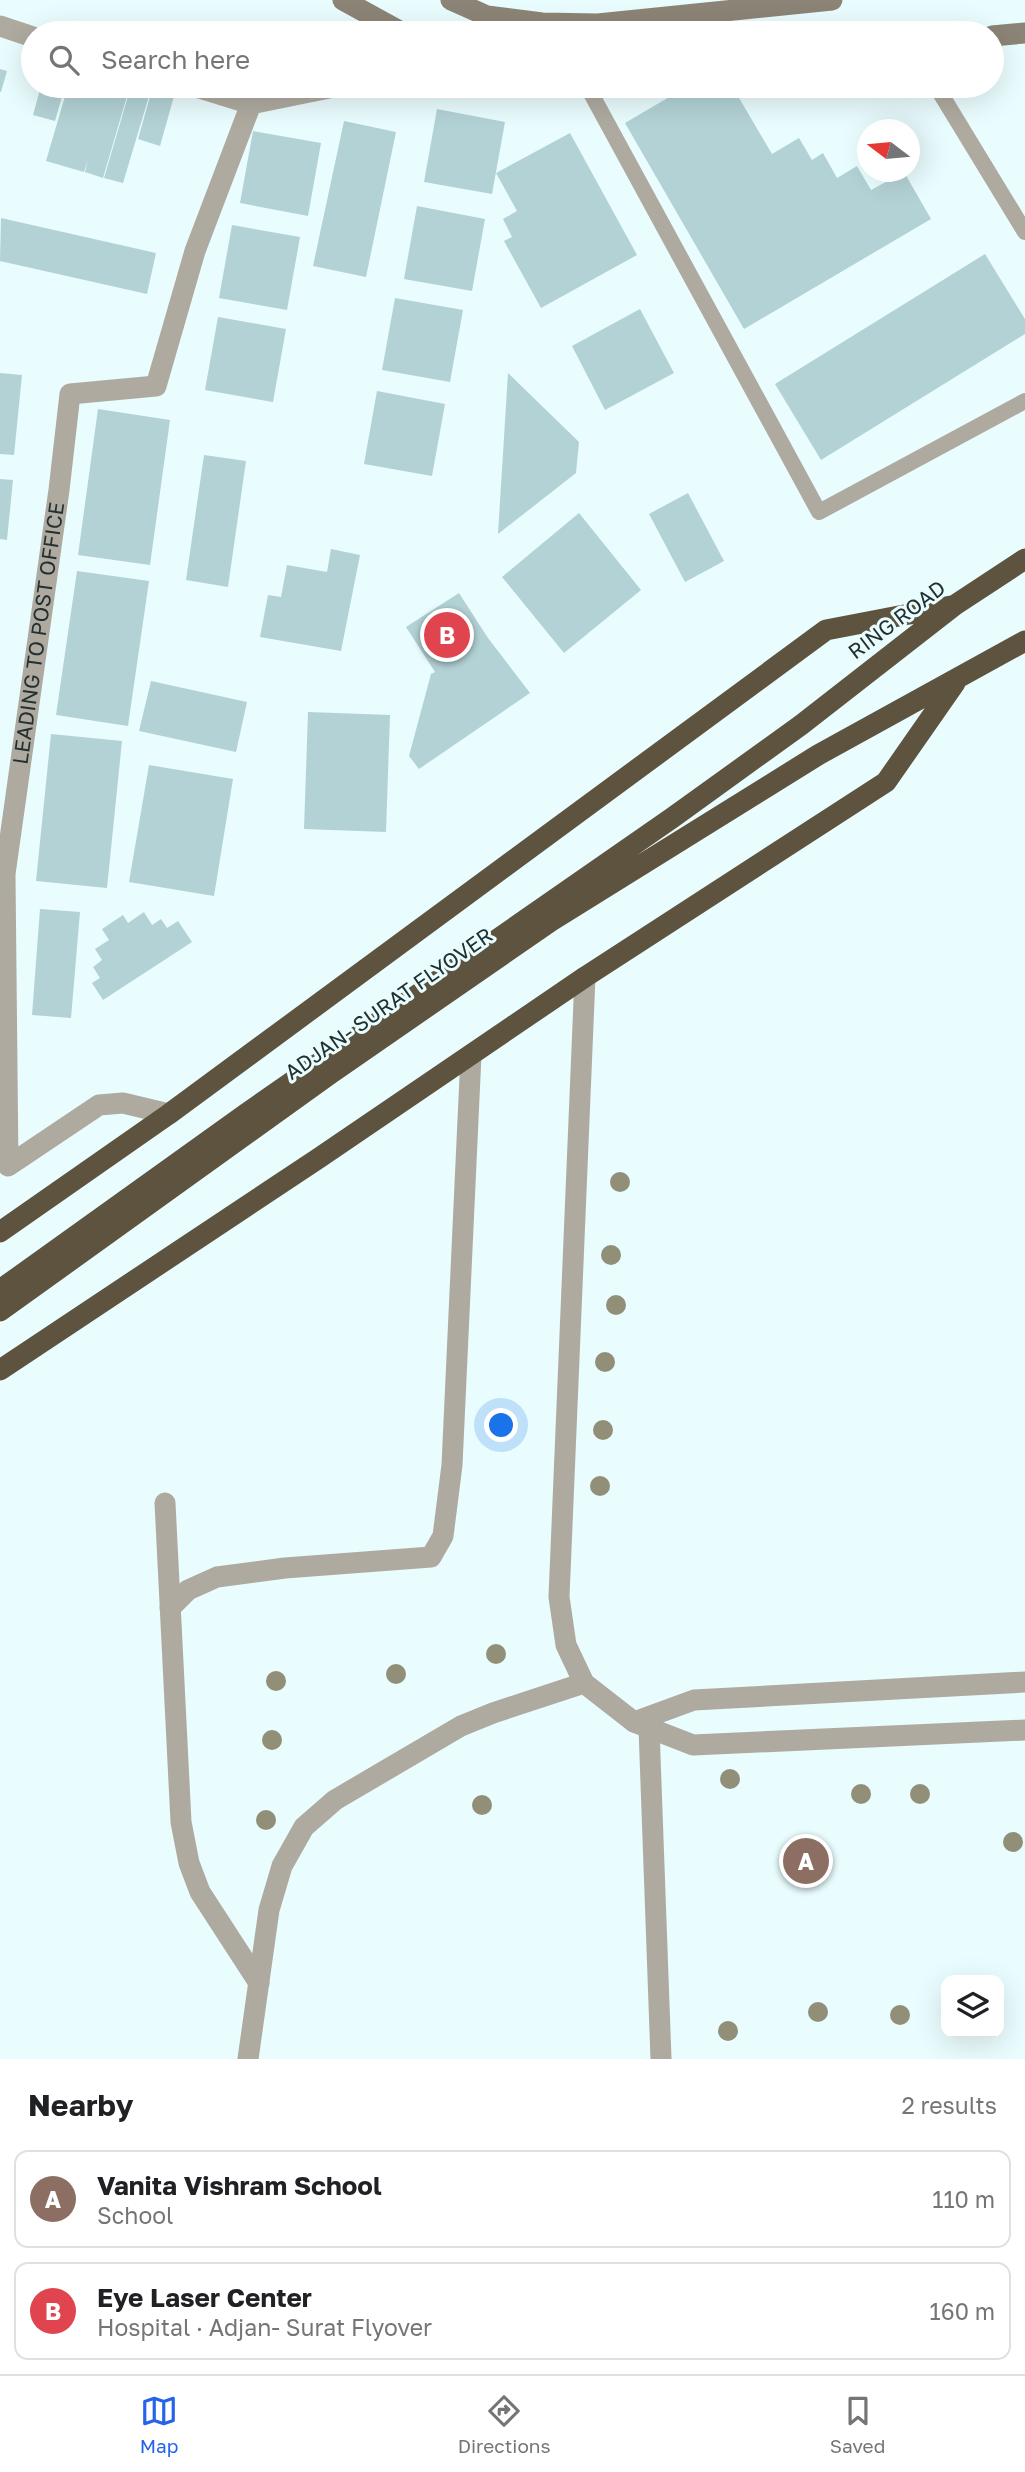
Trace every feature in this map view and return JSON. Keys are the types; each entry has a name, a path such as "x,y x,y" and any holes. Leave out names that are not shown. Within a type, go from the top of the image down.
{"highway":[{"name":"RING ROAD","path":"801,725 956,606 1025,559"},
{"path":"0,1232 169,1114 826,630 956,606"},
{"path":"0,1370 585,977 886,782 958,678 1025,641"},
{"name":"ADJAN- SURAT FLYOVER","path":"0,1311 330,1074 551,921 818,755 958,678"},
{"name":"ADJAN- SURAT FLYOVER","path":"0,1290 247,1113 801,725"}],"street":[{"path":"344,0 381,21"},
{"path":"451,0 487,16 526,21"},
{"path":"618,21 832,0"},
{"path":"0,26 21,33"},
{"path":"1004,35 1025,33"},
{"path":"231,98 251,104 280,98"},
{"name":"LEADING TO POST OFFICE","path":"4,1169 5,874 70,394 156,386 195,251 251,104"},
{"path":"585,977 559,1597 566,1645 584,1683 641,1725 694,1745 1025,1730"},
{"path":"170,1608 188,1590 217,1577 285,1568 431,1557 443,1536 452,1465 471,1055"},
{"name":"LEADING TO POST OFFICE","path":"4,1169 99,1105 123,1103 169,1114"},
{"path":"165,1503 181,1822 200,1892 259,1983"},
{"path":"641,1725 694,1700 1025,1682"},
{"path":"248,2059 269,1910 282,1866 304,1827 335,1800 461,1726 584,1683"},
{"path":"641,1725 662,2059"}],"lane":[{"path":"594,98 819,512 1025,401"},
{"path":"943,98 1025,232"}],"building":[{"path":"0,69 7,71 1,92 0,92"},
{"path":"38,98 62,98 55,121 33,115"},
{"path":"64,98 126,98 103,178 85,172 88,160 84,172 46,161"},
{"path":"127,98 148,98 123,183 104,178"},
{"path":"150,98 173,98 160,146 138,139"},
{"path":"668,98 739,98 772,154 799,138 812,160 823,153 837,178 857,166 857,182 866,182 871,190 886,182 910,182 931,219 744,329 625,123"},
{"path":"437,109 505,122 492,194 424,182"},
{"path":"344,121 396,132 366,277 313,266"},
{"path":"253,131 321,143 308,216 240,203"},
{"path":"570,133 637,255 541,308 504,241 512,237 503,219 517,211 496,173"},
{"path":"417,206 485,219 472,291 404,279"},
{"path":"1,218 156,253 147,294 0,261"},
{"path":"232,225 300,237 287,310 219,298"},
{"path":"985,254 1025,319 1025,334 821,460 775,384"},
{"path":"395,298 463,310 450,382 382,370"},
{"path":"640,309 674,373 605,410 572,346"},
{"path":"218,317 286,329 273,402 205,390"},
{"path":"0,373 22,375 14,455 0,454"},
{"path":"508,373 579,442 576,473 498,534"},
{"path":"377,391 445,404 432,476 364,464"},
{"path":"98,409 170,420 150,565 78,555"},
{"path":"204,455 246,461 228,587 186,580"},
{"path":"0,479 13,480 7,540 0,539"},
{"path":"688,493 724,561 685,582 649,514"},
{"path":"579,513 641,590 564,653 502,577"},
{"path":"331,549 360,555 341,651 260,637 268,595 281,597 287,565 327,572"},
{"path":"77,571 149,581 128,726 56,715"},
{"path":"459,593 488,638 530,693 419,769 409,756 431,674 435,672 406,627"},
{"path":"151,681 247,702 236,752 139,731"},
{"path":"308,712 390,715 386,832 304,829"},
{"path":"51,734 122,741 107,888 36,881"},
{"path":"149,765 233,779 214,896 129,882"},
{"path":"40,909 80,912 71,1018 32,1015"},
{"path":"144,912 152,925 161,919 167,928 178,921 192,942 103,1000 92,983 100,978 93,967 102,960 95,949 109,940 102,929 123,915 128,923"}],"place":[{"name":"Eye Laser Center","path":"447,635"},
{"name":"Vanita Vishram School","path":"806,1861"}]}
